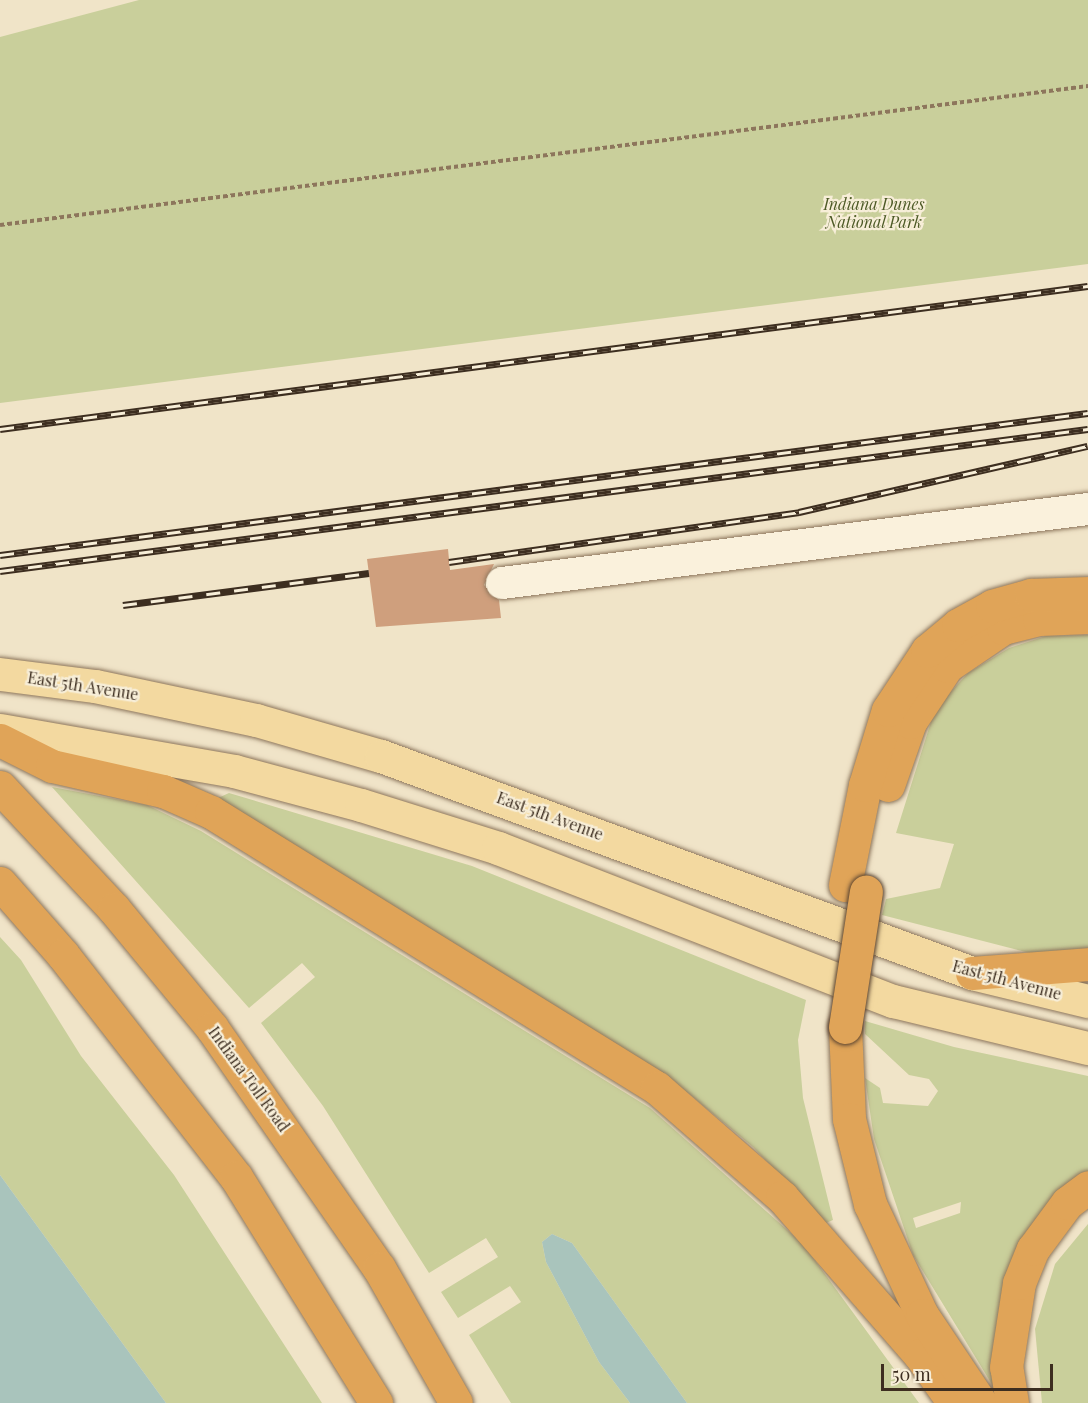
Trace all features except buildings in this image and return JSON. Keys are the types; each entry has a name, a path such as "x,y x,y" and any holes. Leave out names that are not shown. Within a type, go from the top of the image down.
{"highway":[{"path":"920,1355 849,1213 825,1103 834,1023 855,888 865,785 888,710 927,651 992,606 1031,595 1088,593"},
{"path":"855,888 895,759 920,703 940,675 975,644 1003,628 1039,619 1088,617"},
{"path":"0,740 52,766 164,791 211,812 648,1082 782,1197 920,1355 970,1400"},
{"name":"Indiana Toll Road","path":"5,792 114,909 212,1028 372,1258 456,1403"},
{"path":"0,883 167,1086 236,1178 313,1295 376,1403"},
{"path":"972,973 1088,964"},
{"path":"834,1023 849,1119 870,1204 922,1315 970,1400"},
{"path":"1012,1403 1006,1367 1009,1325 1033,1248 1067,1203 1088,1187"},
{"path":"313,1295 350,1403"}],"main road":[{"name":"East 5th Avenue","path":"0,674 95,686 256,720 381,756 972,973 1088,1001"},
{"path":"0,730 234,771 361,805 498,848 893,1001 1088,1048"}],"lane":[{"path":"502,583 1088,509"}],"path":[{"path":"0,225 1088,86"}],"green space":[{"name":"Indiana Dunes National Park","path":"139,0 1088,0 1088,264 0,403 0,37"},
{"path":"1088,635 1088,952 1030,953 882,915 886,899 940,888 954,844 896,833 935,709 968,673 1009,648 1046,636"},
{"path":"52,787 147,805 201,831 650,1108 803,1244 919,1403 687,1403 572,1243 552,1234 542,1242 546,1262 599,1362 630,1403 511,1403 469,1335 521,1302 510,1286 458,1318 441,1292 498,1257 486,1238 429,1273 323,1106 261,1023 315,977 302,963 249,1008"},
{"path":"229,793 472,866 806,1000 798,1040 803,1098 833,1220 826,1223 753,1147 688,1093 218,798"},
{"path":"0,937 21,960 81,1056 174,1175 322,1403 166,1403 0,1175"},
{"path":"865,1021 954,1047 1088,1076 1088,1176 1006,1284 993,1346 993,1386 913,1255 874,1139 865,1078 880,1088 883,1103 928,1106 938,1091 929,1079 909,1075 865,1034","holes":["961,1202 960,1213 916,1228 913,1218"]},
{"path":"1088,1224 1088,1403 1042,1403 1035,1329 1055,1264"}],"water":[{"path":"0,1175 166,1403 0,1403"},
{"path":"552,1234 572,1243 687,1403 630,1403 599,1362 546,1262 542,1242"}],"railway":[{"path":"0,429 1088,286"},
{"path":"0,555 1088,413"},
{"path":"0,571 1088,429"},
{"path":"449,562 799,512 1088,446"},
{"path":"123,605 369,573"}]}
